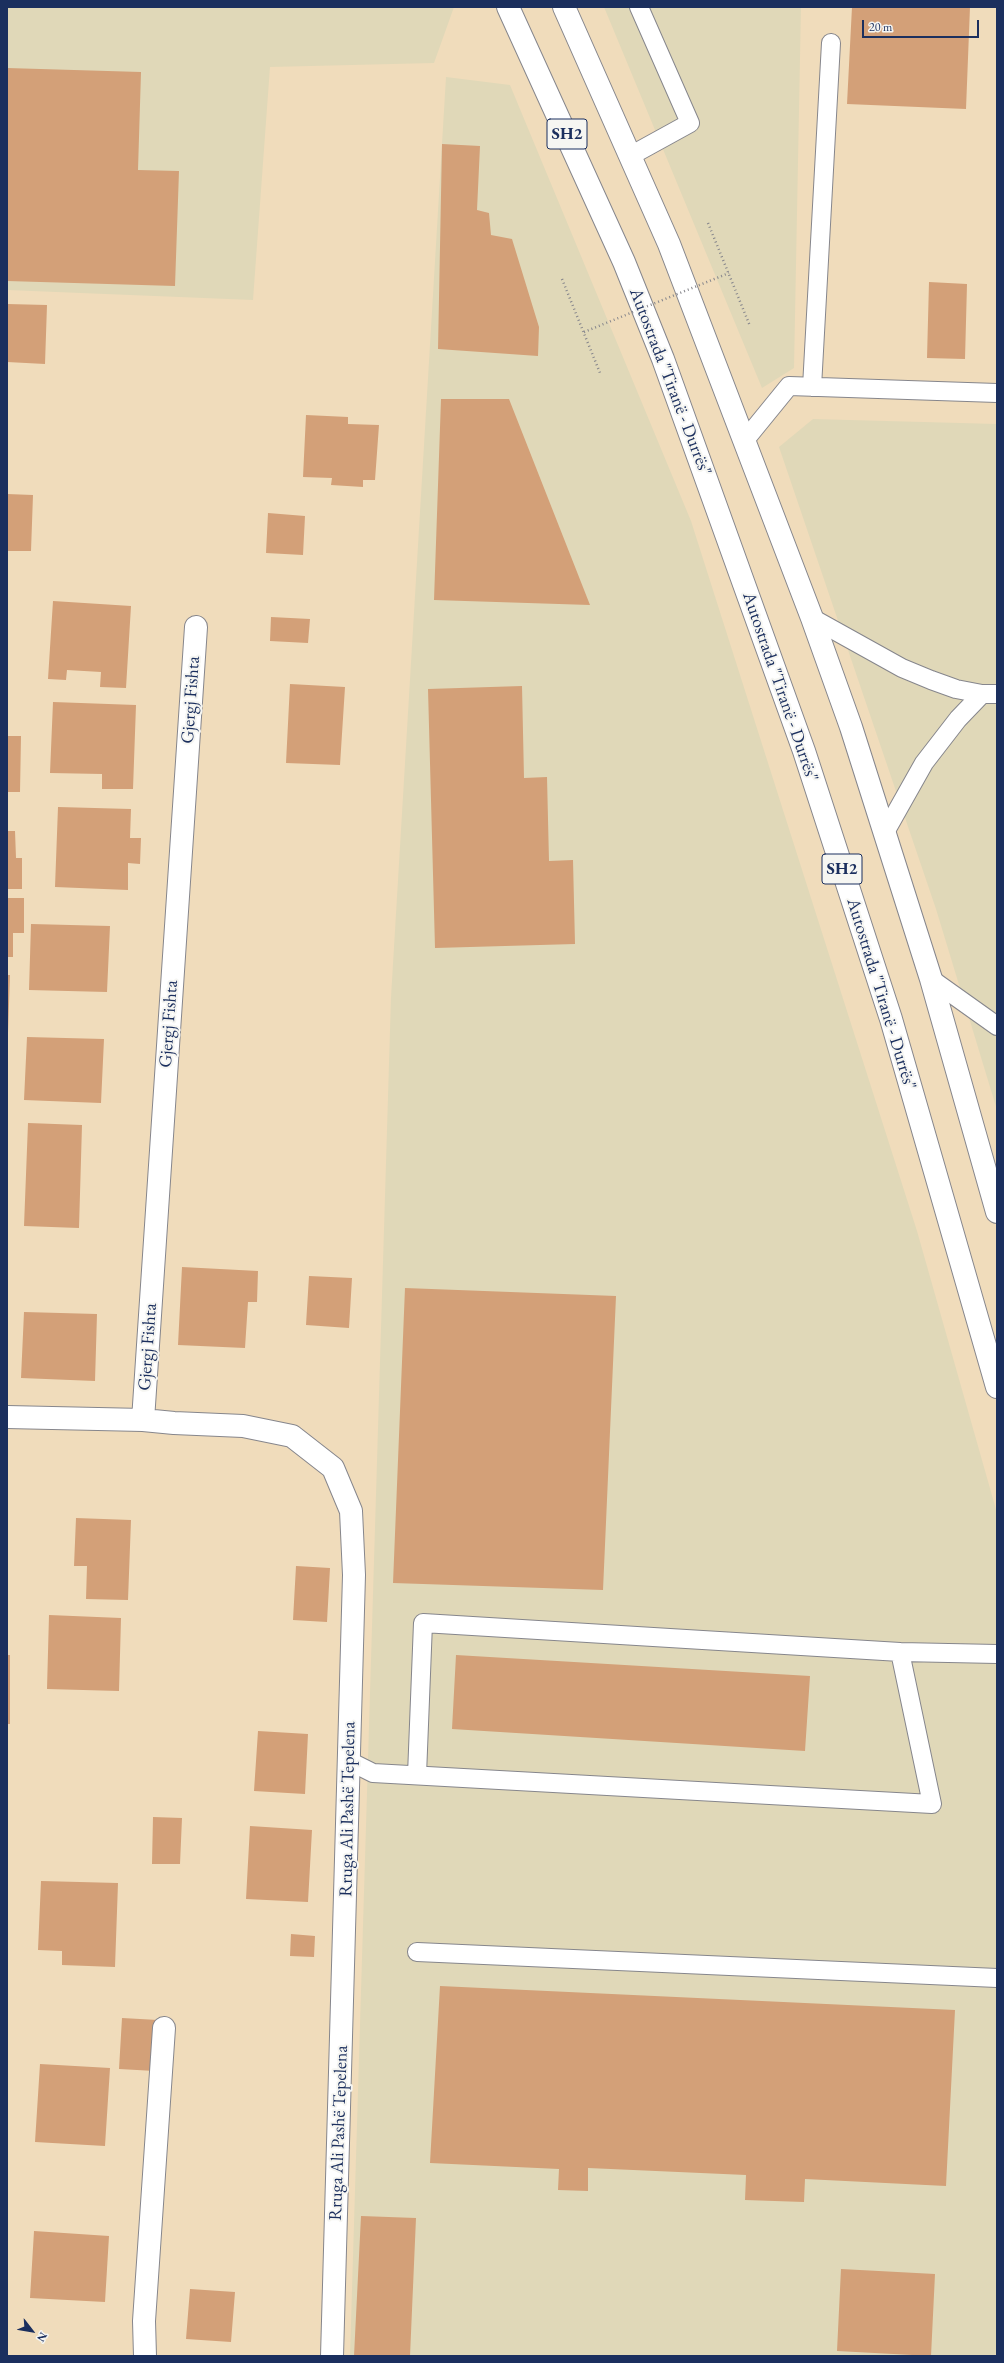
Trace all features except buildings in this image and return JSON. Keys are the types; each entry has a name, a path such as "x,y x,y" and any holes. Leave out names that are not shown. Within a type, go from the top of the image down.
{"main road":[{"name":"Autostrada \"Tiranë - Durrës\"","path":"508,7 624,262 658,345 804,751 891,1019 997,1386"},
{"name":"SH2","path":"564,7 669,244 812,618 851,728 931,979 996,1200"},
{"name":"Gjergj Fishta","path":"143,1420 196,627"},
{"name":"Rruga Ali Pashë Tepelena","path":"7,1417 143,1420 243,1426 292,1436 333,1468 351,1511 354,1575 332,2356"},
{"path":"145,2356 144,2321 164,2028"}],"lane":[{"path":"630,156 690,123 639,7"},
{"path":"812,387 831,43"},
{"path":"745,440 789,386 997,393"},
{"path":"812,618 902,668 956,689 989,694"},
{"path":"884,834 924,763 958,719 989,694"},
{"path":"931,979 997,1026"},
{"path":"417,1775 422,1623 900,1652 997,1654"},
{"path":"349,1761 373,1773 932,1804 900,1652"},
{"path":"417,1952 997,1978"}],"path":[{"path":"708,223 750,326"},
{"path":"584,332 729,273"},
{"path":"562,279 600,373"}],"shaded area":[{"path":"7,7 454,7 434,63 270,67 253,300 7,290"},
{"path":"604,7 801,7 794,368 762,388"},
{"path":"446,77 510,85 691,521 917,1231 997,1513 997,2356 350,2356 391,997"},
{"path":"813,419 997,424 997,1110 936,909 779,447"}]}
